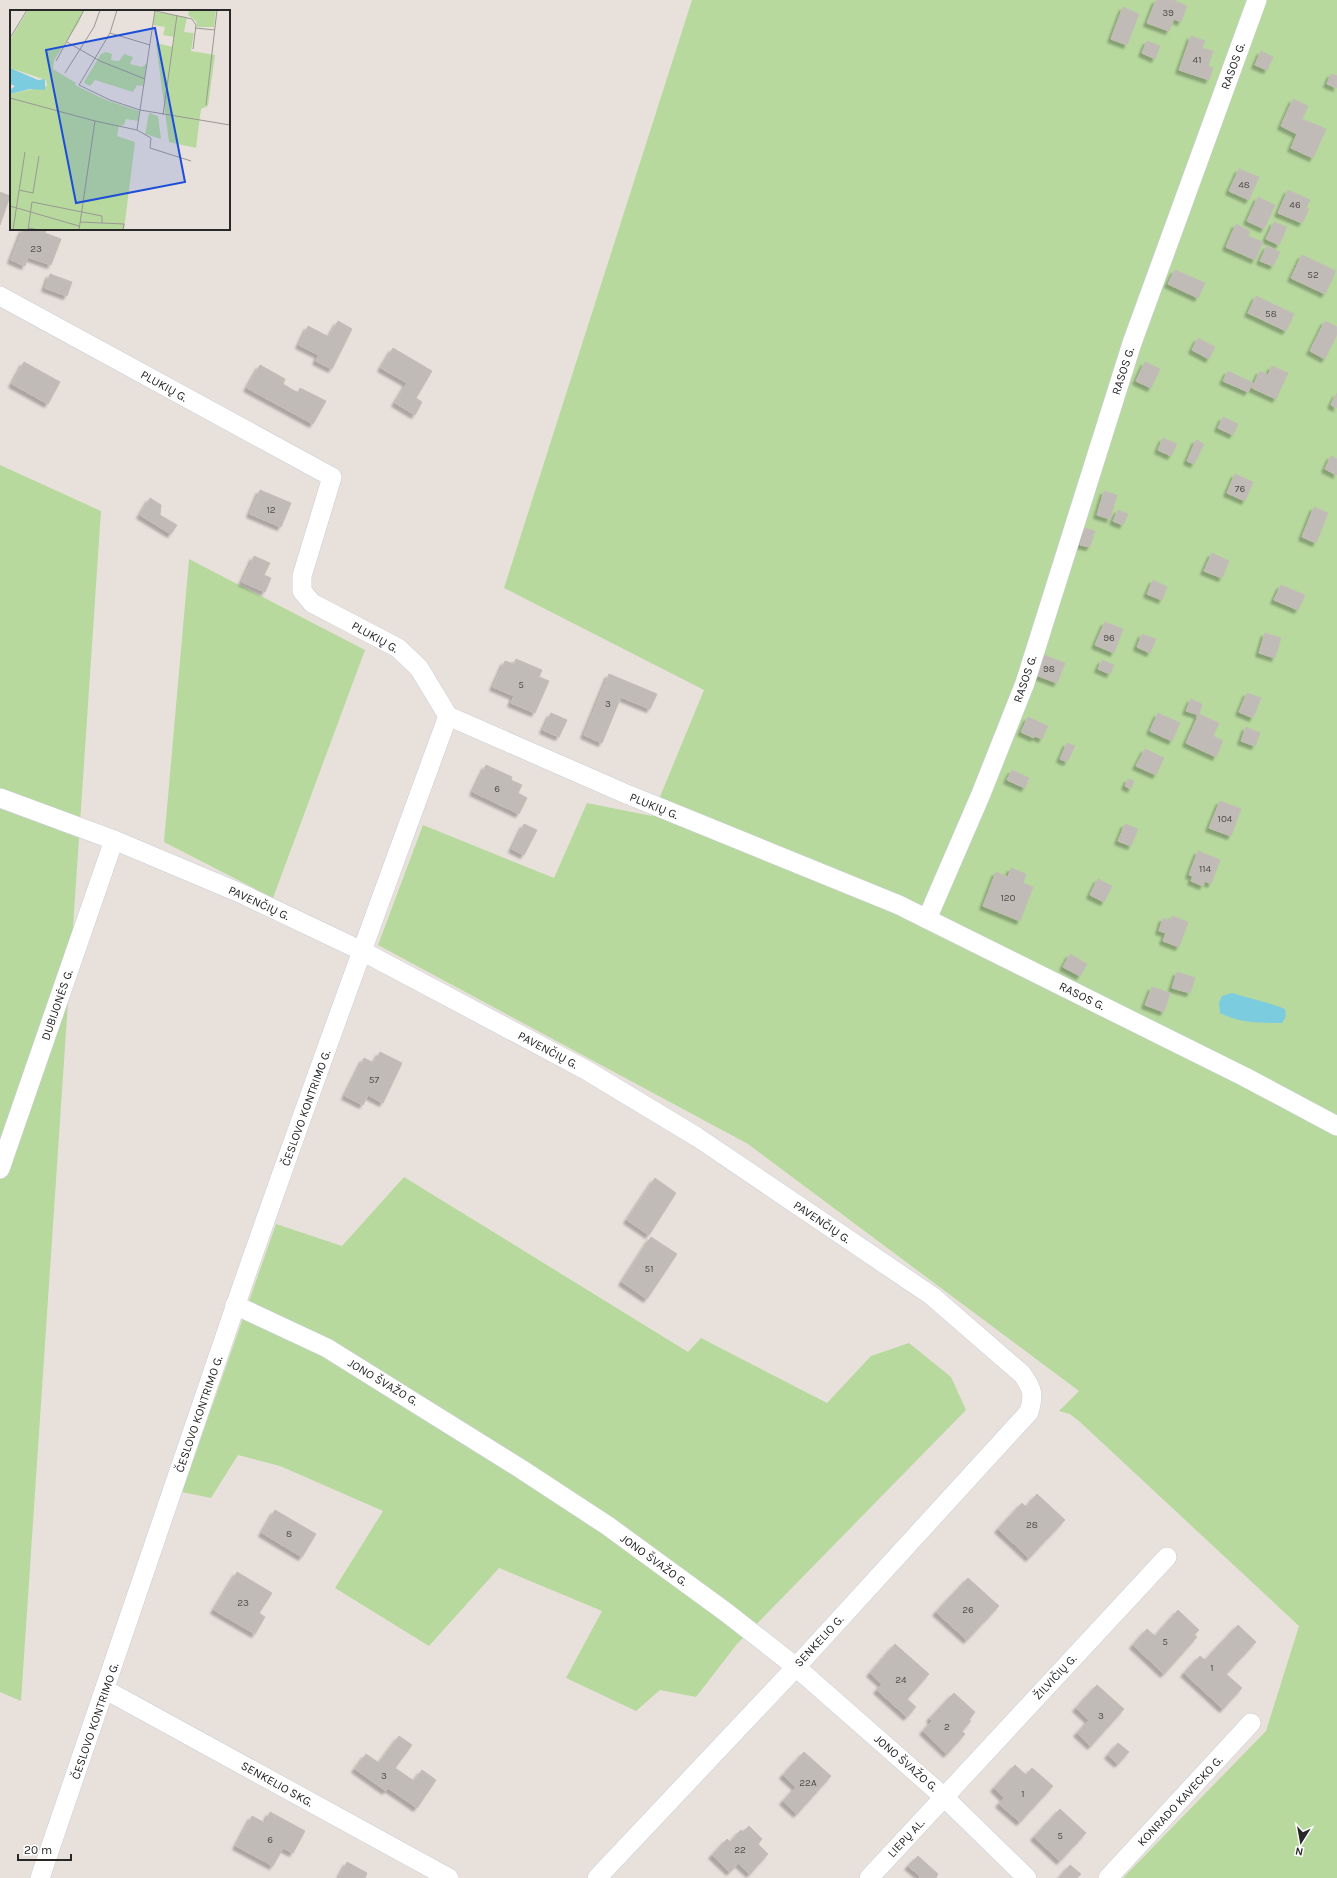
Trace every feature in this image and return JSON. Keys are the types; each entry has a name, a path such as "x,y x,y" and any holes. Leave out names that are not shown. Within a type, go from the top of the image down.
{"street":[{"name":"RASOS G.","path":"1257,0 1132,344 1025,682 981,794 927,919 1245,1077 1337,1126"},
{"name":"PLUKIŲ G.","path":"0,296 332,477 302,576 302,591 312,603 398,648 419,668 448,716 624,793 892,902 927,919"},
{"name":"ČESLOVO KONTRIMO G.","path":"40,1878 106,1690 235,1305 448,716"},
{"name":"PAVENČIŲ G.","path":"0,798 114,840 240,893 362,951 586,1070 704,1142 932,1296 1022,1374 1031,1385 1032,1399"},
{"name":"DUBIJONĖS G.","path":"0,1169 114,840"},
{"name":"JONO ŠVAŽO G.","path":"235,1305 327,1348 521,1469 608,1526 727,1613 796,1667 944,1797 1027,1878"},
{"name":"SENKELIO G.","path":"597,1878 796,1667 1029,1412 1032,1399"},
{"name":"ŽILVIČIŲ G.","path":"944,1797 1167,1557"},
{"name":"SENKELIO SKG.","path":"106,1690 449,1878"},
{"name":"KONRADO KAVECKO G.","path":"1108,1878 1251,1723"},
{"name":"LIEPŲ AL.","path":"869,1878 944,1797"}],"green space":[{"path":"692,0 1337,0 1337,1878 1123,1878 1266,1731 1299,1626 1080,1422 1070,1414 1059,1411 1079,1391 748,1144 378,945 423,825 554,878 587,803 652,816 704,690 504,588"},
{"path":"0,465 101,511 21,1701 0,1692"},
{"path":"189,559 365,650 273,898 164,842"},
{"path":"404,1177 688,1352 701,1338 827,1403 871,1356 909,1343 951,1377 966,1410 737,1644 696,1697 660,1690 636,1711 566,1678 602,1611 499,1568 429,1646 335,1588 383,1511 280,1466 238,1455 211,1498 182,1492 276,1224 342,1246"}],"water":[{"path":"1232,993 1285,1009 1286,1016 1282,1023 1266,1023 1242,1021 1220,1013 1219,1003 1222,996"}],"building":[{"path":"1156,0 1173,0 1187,6 1181,22 1174,19 1169,31 1147,23"},
{"path":"1123,7 1139,14 1127,45 1111,39"},
{"path":"1191,36 1205,41 1202,48 1213,51 1208,66 1213,68 1209,80 1179,70"},
{"path":"1147,41 1160,46 1155,59 1142,53"},
{"path":"1261,51 1273,57 1267,70 1255,65"},
{"path":"1331,74 1337,76 1337,88 1327,84"},
{"path":"1293,99 1308,106 1302,119 1326,129 1313,158 1291,148 1297,134 1281,126"},
{"path":"1239,169 1259,177 1249,200 1229,191"},
{"path":"1288,190 1310,200 1306,208 1309,209 1302,223 1278,213"},
{"path":"0,192 10,196 0,225"},
{"path":"1258,197 1275,205 1264,229 1247,221"},
{"path":"1274,222 1287,227 1279,245 1266,239"},
{"path":"1236,224 1250,231 1248,236 1263,242 1255,260 1226,247"},
{"path":"23,230 46,230 45,233 61,239 51,265 28,257 25,266 11,260"},
{"path":"1267,246 1280,252 1273,266 1260,261"},
{"path":"1302,255 1336,271 1325,294 1291,278"},
{"path":"1175,270 1205,283 1198,298 1168,284"},
{"path":"50,274 72,282 67,296 45,288"},
{"path":"1256,296 1294,314 1286,331 1248,313"},
{"path":"338,321 352,329 332,369 316,361 319,355 299,345 308,326 329,337"},
{"path":"1325,321 1337,327 1337,334 1325,359 1310,351"},
{"path":"1198,338 1215,347 1209,359 1192,350"},
{"path":"393,348 432,371 416,398 422,402 415,415 395,403 407,383 381,368"},
{"path":"24,362 60,382 48,404 12,384"},
{"path":"1145,362 1160,369 1151,388 1136,381"},
{"path":"260,365 285,379 283,384 298,393 300,388 326,401 313,424 247,388"},
{"path":"1272,366 1288,373 1276,399 1252,388 1260,371 1268,375"},
{"path":"1228,371 1253,383 1248,392 1223,381"},
{"path":"1337,393 1337,408 1331,405"},
{"path":"1223,417 1238,424 1233,435 1218,428"},
{"path":"1163,438 1177,444 1171,456 1158,450"},
{"path":"1196,440 1204,444 1194,464 1187,461"},
{"path":"1331,456 1337,459 1337,475 1325,469"},
{"path":"1235,474 1253,482 1245,501 1227,493"},
{"path":"260,490 291,503 281,527 250,514"},
{"path":"1104,491 1117,495 1110,519 1097,515"},
{"path":"150,498 161,505 160,515 177,525 171,534 140,515"},
{"path":"1314,507 1328,513 1316,543 1302,537"},
{"path":"1118,510 1128,514 1123,525 1113,521"},
{"path":"1085,528 1095,531 1090,547 1080,545"},
{"path":"1212,553 1229,561 1222,578 1204,571"},
{"path":"254,556 270,563 264,575 271,578 265,592 242,582"},
{"path":"1153,580 1167,587 1162,600 1147,594"},
{"path":"1281,585 1305,595 1298,610 1274,600"},
{"path":"1105,622 1123,629 1114,653 1095,645"},
{"path":"1265,633 1281,638 1275,658 1259,653"},
{"path":"1142,634 1156,639 1150,653 1137,647"},
{"path":"1041,654 1065,663 1057,683 1033,674"},
{"path":"516,659 542,670 539,677 549,681 535,713 511,703 514,696 493,687 505,661 514,664"},
{"path":"1102,660 1114,665 1110,674 1098,669"},
{"path":"609,674 657,694 650,709 621,697 602,743 584,735"},
{"path":"1247,693 1261,698 1253,718 1239,712"},
{"path":"1191,699 1202,704 1199,715 1186,711"},
{"path":"551,713 567,720 559,737 543,730"},
{"path":"1158,713 1180,723 1172,741 1150,731"},
{"path":"1199,714 1219,723 1213,736 1223,741 1216,757 1186,743"},
{"path":"1028,717 1048,726 1042,739 1035,736 1034,738 1021,732"},
{"path":"1246,727 1260,733 1255,746 1241,741"},
{"path":"1067,743 1075,746 1067,762 1060,759"},
{"path":"1145,749 1164,758 1156,775 1136,766"},
{"path":"486,765 512,777 511,780 522,785 518,793 527,798 519,814 473,792"},
{"path":"1012,770 1029,778 1025,788 1007,780"},
{"path":"1128,779 1134,781 1131,789 1125,786"},
{"path":"1220,801 1241,809 1231,836 1209,828"},
{"path":"524,824 537,830 524,855 512,849"},
{"path":"1125,824 1138,829 1131,846 1118,841"},
{"path":"1198,851 1220,860 1211,884 1205,881 1203,886 1191,881 1193,876 1189,875"},
{"path":"1011,868 1026,874 1023,883 1033,887 1020,921 983,906 996,872 1008,877"},
{"path":"1098,879 1112,886 1104,902 1090,895"},
{"path":"1172,916 1188,922 1179,947 1163,941 1166,933 1159,931 1163,918 1170,921"},
{"path":"1070,954 1087,964 1080,976 1063,967"},
{"path":"1177,972 1195,978 1190,993 1172,988"},
{"path":"1152,987 1170,993 1164,1012 1145,1005"},
{"path":"380,1052 402,1063 383,1103 368,1095 363,1105 345,1096 364,1058 374,1063"},
{"path":"655,1178 676,1193 649,1235 627,1220"},
{"path":"651,1237 677,1254 647,1299 622,1282"},
{"path":"1037,1494 1065,1520 1029,1558 998,1529 1022,1503 1026,1507"},
{"path":"275,1510 316,1534 302,1557 262,1533"},
{"path":"237,1572 272,1593 259,1613 265,1617 255,1634 214,1610"},
{"path":"968,1578 999,1606 967,1640 936,1612"},
{"path":"1178,1610 1199,1630 1194,1635 1197,1637 1164,1674 1133,1645 1147,1629 1155,1636"},
{"path":"1238,1625 1256,1642 1226,1674 1242,1688 1223,1709 1184,1673 1200,1656 1205,1660"},
{"path":"895,1644 929,1674 907,1699 916,1707 907,1717 877,1690 882,1684 870,1673"},
{"path":"1097,1685 1124,1709 1091,1746 1077,1733 1089,1720 1076,1708"},
{"path":"954,1693 975,1712 969,1720 971,1721 962,1731 965,1734 947,1754 923,1731 932,1721 930,1718"},
{"path":"399,1736 412,1745 395,1768 414,1781 422,1770 436,1780 417,1808 388,1788 386,1791 355,1769 366,1754 379,1763"},
{"path":"1118,1743 1129,1752 1118,1764 1108,1755"},
{"path":"804,1752 831,1776 797,1814 783,1801 796,1787 783,1775"},
{"path":"1015,1765 1026,1775 1032,1768 1053,1786 1020,1822 999,1804 1004,1798 994,1788"},
{"path":"1060,1809 1086,1833 1060,1861 1034,1837"},
{"path":"270,1812 305,1831 293,1853 283,1848 273,1866 236,1846 252,1816 265,1823"},
{"path":"749,1826 762,1839 758,1844 768,1854 750,1874 738,1863 730,1872 712,1855 727,1839 730,1842 741,1830 743,1832"},
{"path":"918,1856 938,1874 936,1878 919,1878 920,1876 908,1866"},
{"path":"347,1862 367,1873 365,1878 339,1878"},
{"path":"1070,1865 1081,1874 1077,1878 1061,1878 1060,1877"}]}
